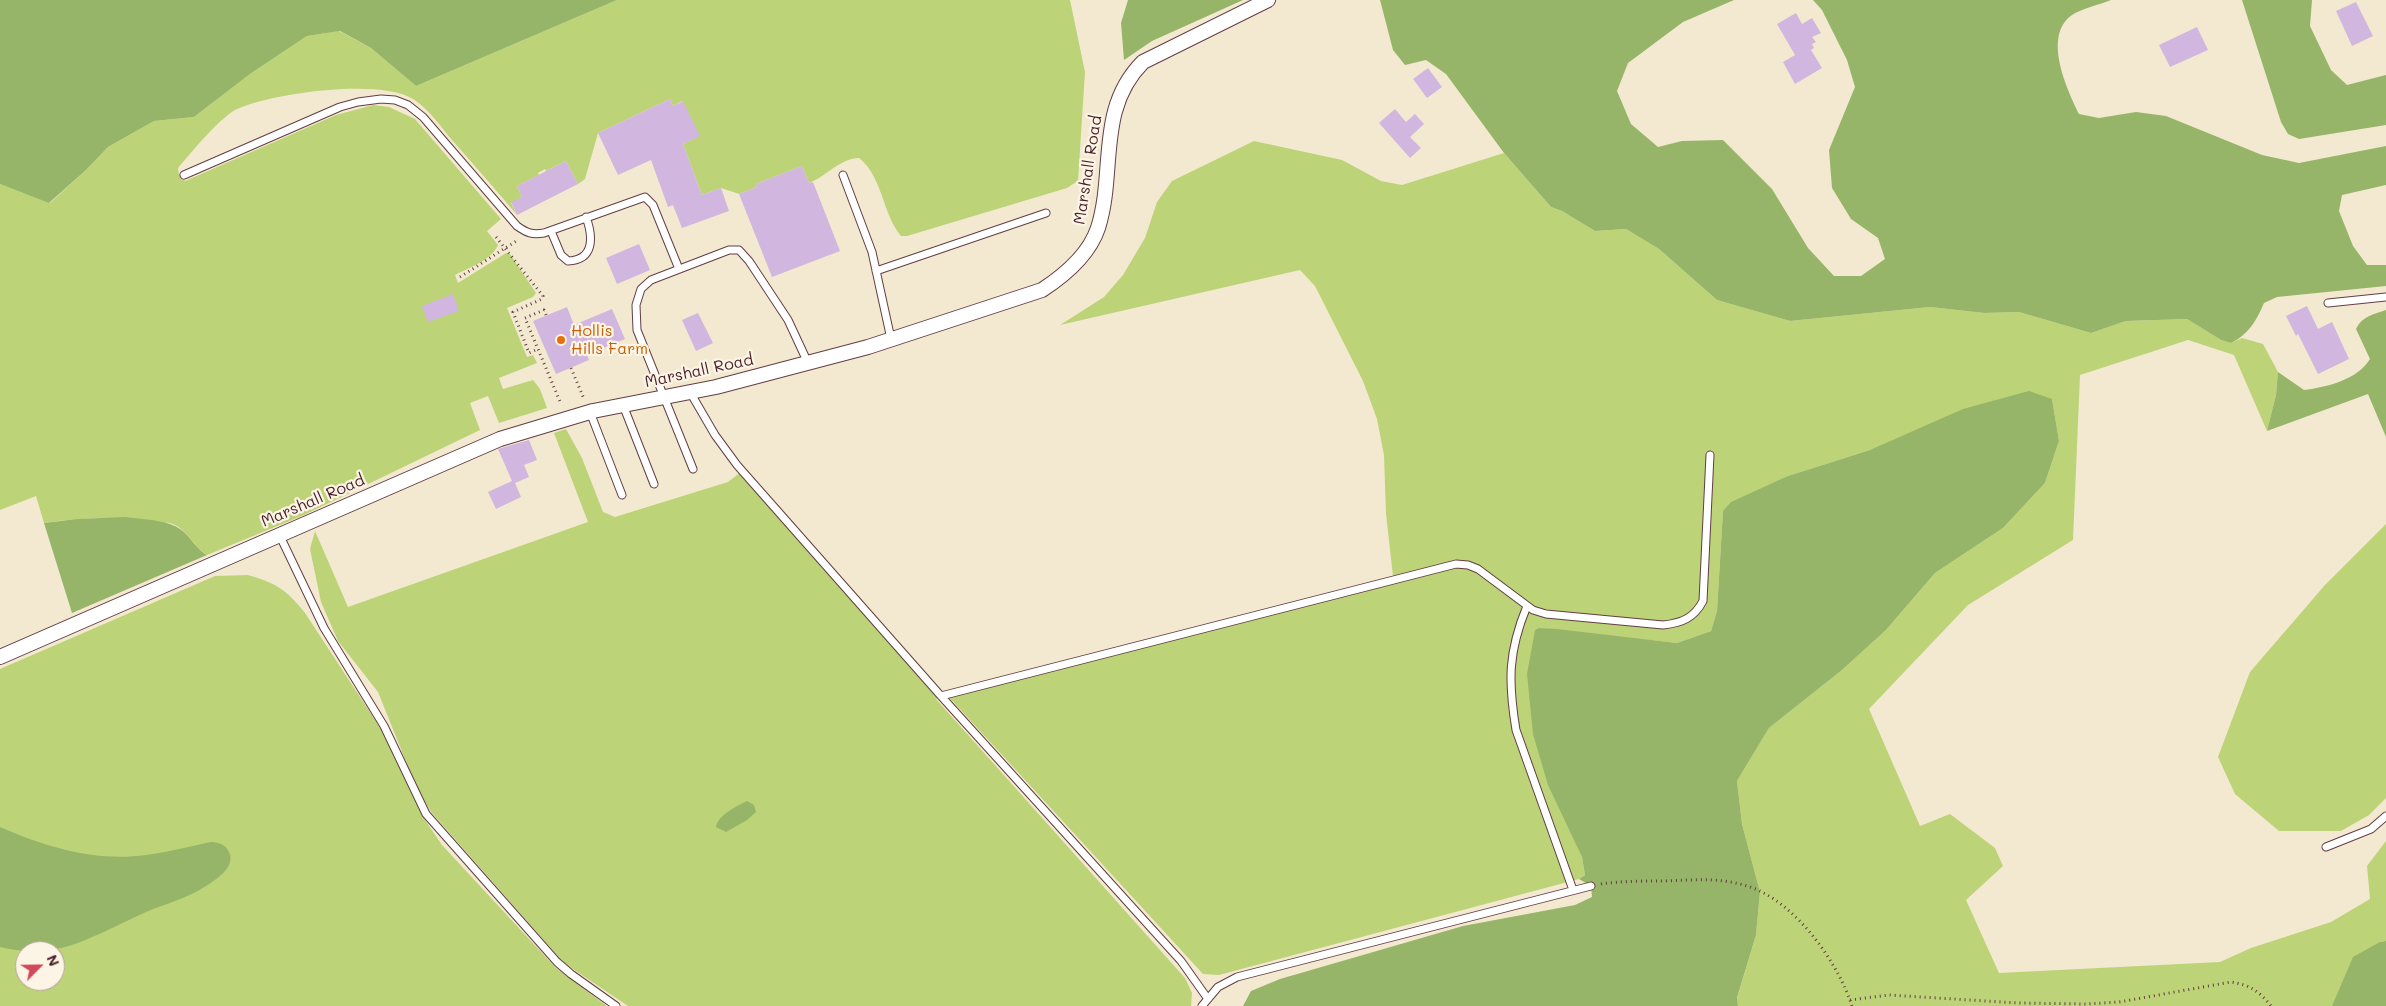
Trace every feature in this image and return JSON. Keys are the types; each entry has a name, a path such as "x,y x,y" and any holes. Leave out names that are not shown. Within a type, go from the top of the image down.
{"street":[{"name":"Marshall Road","path":"0,657 500,439 590,412 690,392 808,363 891,339 1042,290 1064,276 1082,255 1098,230 1117,98 1130,74 1143,62 1268,0"}],"lane":[{"path":"184,175 340,107 381,99 395,100 408,105 423,117 517,226 526,233 533,235 551,231 645,197 653,205 679,269"},
{"path":"843,174 862,222 876,271 891,339"},
{"path":"876,271 1046,213"},
{"path":"551,231 561,255 568,261 574,261 587,252 592,240 586,217"},
{"path":"693,469 637,330 636,307 641,289 646,284 658,276 729,250 739,250 749,261 788,320 808,363"},
{"path":"2328,303 2386,297"},
{"path":"690,392 715,435 737,465 941,696 1181,962 1208,999"},
{"path":"623,405 654,484"},
{"path":"590,412 622,495"},
{"path":"941,696 1456,564 1468,565 1478,569 1533,610 1568,618 1663,625 1677,623 1694,614 1703,601 1710,455"},
{"path":"279,534 324,628 384,726 426,814 557,962 616,1006"},
{"path":"1527,606 1510,663 1512,703 1516,730 1572,890"},
{"path":"2326,847 2371,830 2386,816"},
{"path":"1202,1006 1218,987 1248,974 1591,886"}],"path":[{"path":"460,277 505,249 526,233"},
{"path":"496,237 543,296 542,299 513,312 529,353 538,349"},
{"path":"546,315 544,310 525,318 567,418"},
{"path":"571,368 590,412"},
{"path":"1591,886 1689,878 1716,880 1752,887 1778,902 1804,926 1824,952 1840,978 1852,1006"},
{"path":"1850,1000 1889,995 2018,1004 2087,1004 2119,1002 2231,982 2248,985 2262,994 2271,1006"}],"green space":[{"path":"0,0 617,0 416,86 371,48 340,31 307,36 250,74 194,117 154,121 108,147 86,170 49,203 0,184"},
{"path":"617,0 1070,0 1085,72 1078,181 1067,188 907,236 901,236 890,217 873,175 859,158 845,161 809,183 802,166 756,184 757,187 739,194 721,188 702,195 683,144 699,136 682,101 673,106 670,99 598,133 585,179 578,184 566,161 546,171 545,169 538,173 539,175 517,186 522,197 511,203 517,215 434,118 413,99 397,93 376,89 352,89 299,93 253,103 237,109 222,119 198,145 178,168 179,175 185,181 336,115 373,105 389,107 415,119 501,219 487,231 498,245 495,250 479,263 455,275 458,283 506,253 510,254 536,293 533,297 507,308 527,357 533,355 537,363 499,378 503,389 533,380 540,389 547,408 499,423 488,396 470,403 480,430 304,515 207,555 182,530 171,523 112,518 44,523 36,496 0,510 0,184 50,203 108,147 154,121 194,117 250,74 307,36 339,31 371,48 416,86"},
{"path":"1128,0 1243,0 1152,41 1124,60 1121,23"},
{"path":"1380,0 1734,0 1683,22 1628,63 1617,91 1631,124 1658,147 1682,141 1723,140 1772,189 1808,248 1834,276 1861,276 1885,259 1878,238 1851,219 1832,188 1829,150 1855,87 1847,60 1822,10 1813,0 2111,0 2086,8 2072,15 2063,24 2059,36 2060,63 2079,114 2099,118 2136,112 2166,116 2262,155 2299,163 2386,146 2386,185 2342,195 2339,211 2353,246 2367,265 2386,265 2386,286 2277,297 2264,303 2251,326 2242,336 2231,343 2221,340 2187,319 2126,321 2091,333 2019,312 1984,313 1930,307 1790,321 1717,300 1659,249 1626,229 1595,231 1562,211 1551,207 1504,153 1446,74 1426,60 1405,65 1393,50"},
{"path":"2242,0 2312,0 2310,26 2331,70 2347,85 2386,75 2386,125 2299,139 2288,134 2281,122"},
{"path":"1254,141 1342,160 1381,181 1402,185 1504,153 1551,207 1562,211 1595,231 1626,229 1659,249 1717,300 1790,321 1930,307 1984,313 2019,312 2091,333 2126,321 2187,319 2221,340 2231,343 2242,338 2263,344 2278,372 2276,395 2267,431 2234,355 2188,340 2080,375 2073,540 1968,605 1869,709 1920,826 1950,814 1995,848 2003,866 1966,900 1999,973 2220,962 2251,948 2331,922 2370,899 2367,866 2386,841 2386,941 2380,942 2332,1006 1738,1006 1737,999 1756,935 1760,892 1742,824 1737,781 1769,728 1842,670 1886,630 1935,573 2003,528 2045,483 2059,441 2052,399 1870,450 1788,476 1723,511 1717,611 1711,631 1677,643 1539,628 1572,834 1582,857 1585,875 1579,879 1219,975 1203,974 947,695 1393,576 1386,514 1384,455 1377,419 1363,381 1315,286 1300,270 1060,325 1104,297 1123,275 1145,238 1157,202 1172,181"},
{"path":"2386,310 2386,437 2368,394 2267,431 2276,395 2278,372 2304,390 2322,387 2349,377 2370,359 2356,329 2358,325 2365,319"},
{"path":"2029,391 2052,399 2059,441 2045,483 2003,528 1935,573 1886,630 1842,670 1769,728 1737,781 1742,824 1760,892 1756,935 1737,998 1738,1006 1243,1006 1251,991 1280,979 1463,926 1575,905 1592,897 1591,886 1579,879 1585,875 1582,857 1548,785 1533,734 1527,674 1535,630 1539,628 1557,629 1677,643 1711,631 1717,611 1723,511 1731,502 1788,476 1870,450 1963,409"},
{"path":"566,429 582,458 603,512 615,517 728,482 742,471 941,696 936,699 1185,978 1192,993 1191,1006 628,1006 564,963 432,813 419,794 378,692 338,641 321,602 310,549 315,531 348,607 588,522 554,433"},
{"path":"126,517 173,525 185,533 207,555 72,613 44,523 77,519"},
{"path":"2386,524 2386,798 2369,815 2341,831 2279,831 2235,794 2218,757 2250,672 2325,585"},
{"path":"248,575 274,584 299,605 305,613 381,729 425,820 442,845 555,967 607,1006 0,1006 0,669 215,576"},
{"path":"747,801 754,805 756,812 747,820 726,832 716,827 724,815"},
{"path":"0,827 35,841 71,851 108,856 146,855 210,842 223,845 229,852 230,863 228,868 210,883 184,897 104,932 65,947 65,941 15,941 15,950 0,947"},
{"path":"2386,941 2386,1006 2332,1006 2353,957 2380,942"}],"building":[{"path":"2356,2 2373,36 2352,46 2336,11"},
{"path":"1796,13 1802,24 1812,18 1821,33 1812,37 1816,42 1812,44 1814,48 1811,50 1822,68 1795,84 1783,62 1795,55 1777,24"},
{"path":"2197,27 2208,50 2170,67 2159,45"},
{"path":"1428,68 1442,87 1427,98 1413,79"},
{"path":"670,99 673,106 683,101 700,136 683,144 702,195 721,188 729,211 682,228 673,205 668,207 651,160 618,175 598,133"},
{"path":"1395,109 1406,122 1415,114 1424,124 1410,137 1421,148 1410,158 1379,123"},
{"path":"566,161 578,184 517,215 511,202 522,197 517,186"},
{"path":"802,166 809,183 813,182 840,251 772,277 739,194 757,187 756,184"},
{"path":"639,244 650,270 617,284 606,258"},
{"path":"453,294 459,311 428,322 422,306"},
{"path":"2307,306 2318,329 2332,322 2349,359 2318,374 2298,334 2296,336 2286,316"},
{"name":"Hollis Hills Farm","path":"567,307 574,325 612,309 625,339 587,355 589,360 556,374 533,321"},
{"path":"698,313 713,343 696,351 682,320"},
{"path":"529,440 537,460 524,465 529,477 515,483 521,497 496,509 488,492 512,481 498,449"}],"place":[{"name":"Hollis Hills Farm","path":"561,340"}]}
